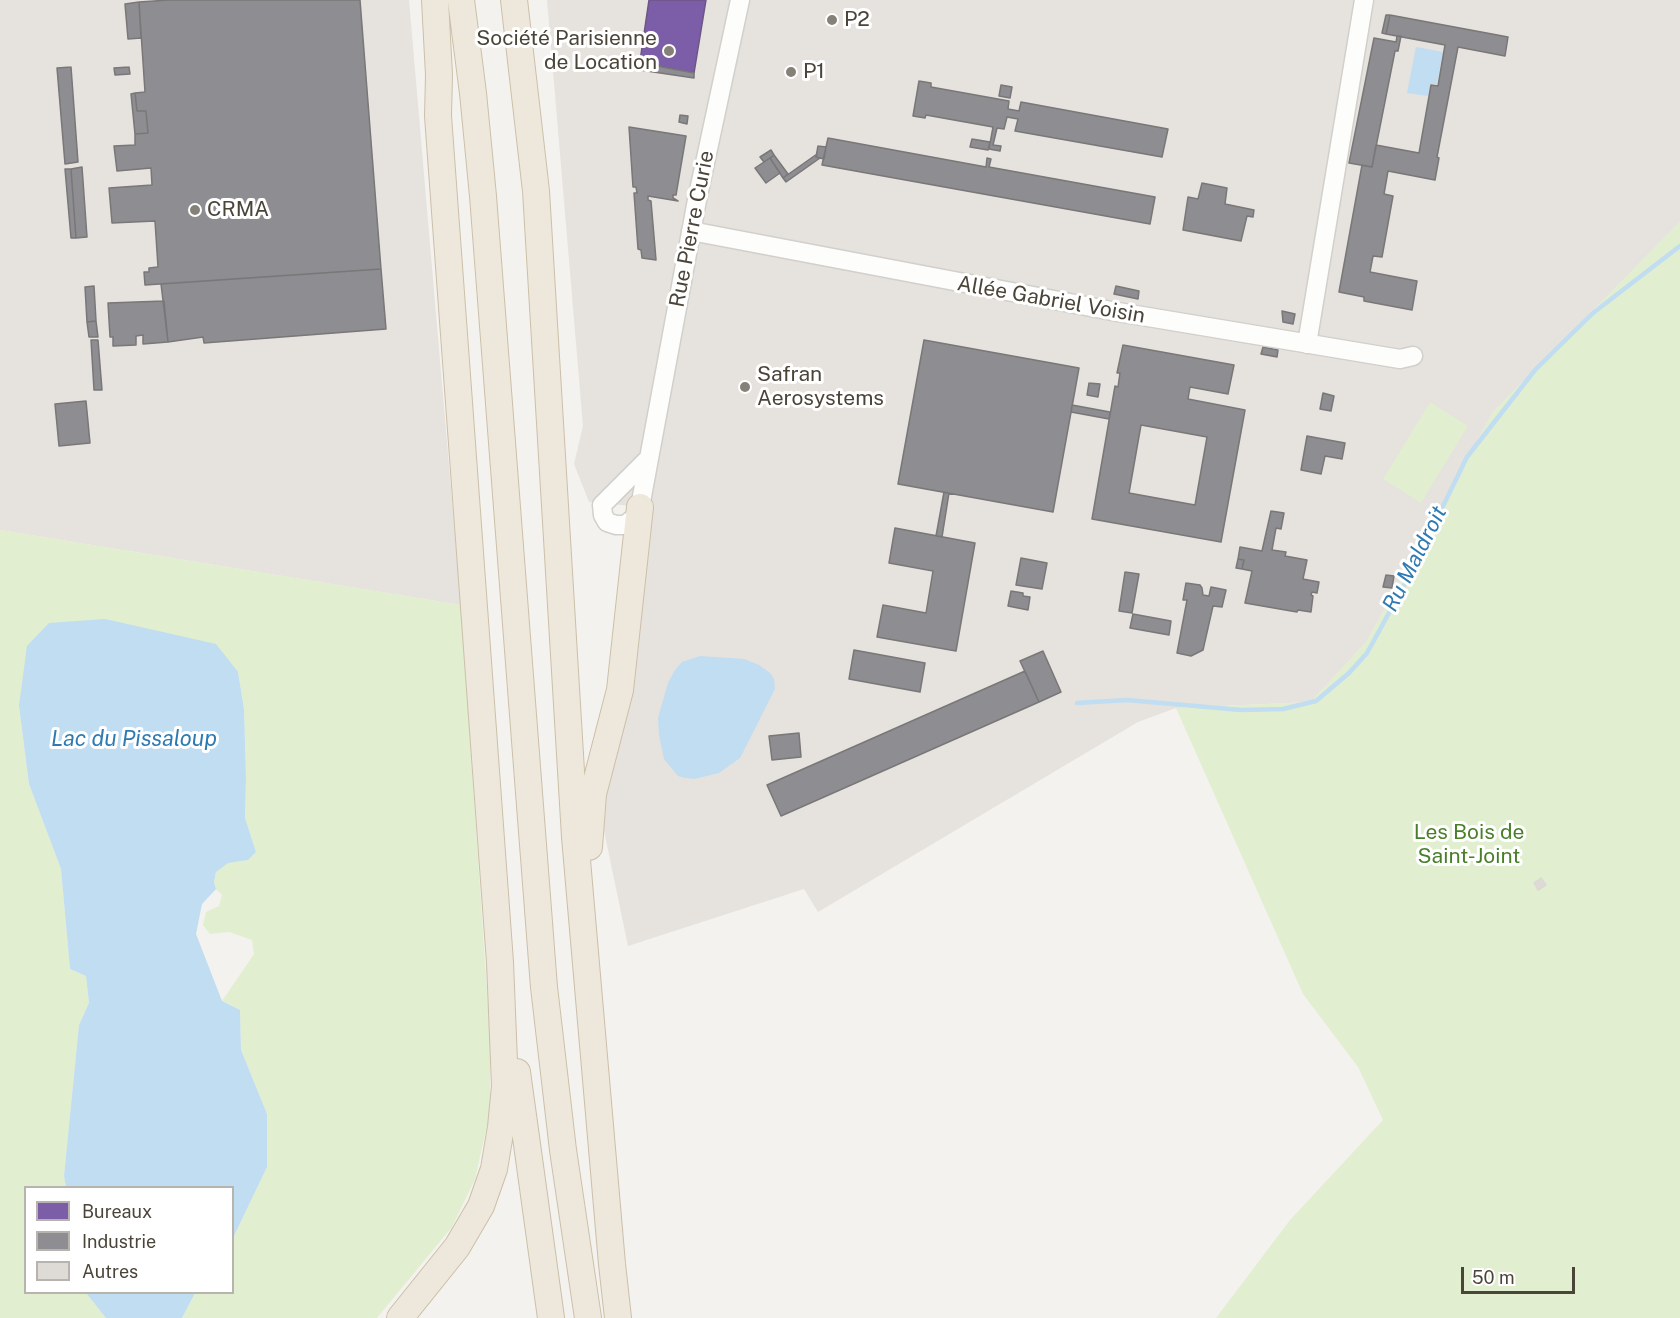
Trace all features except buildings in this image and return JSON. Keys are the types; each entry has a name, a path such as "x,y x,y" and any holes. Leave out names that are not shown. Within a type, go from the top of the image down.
{"highway":[{"path":"423,0 430,77 438,116"},
{"path":"400,1318 457,1247 481,1206 494,1169 505,1086 500,962 438,116 439,75 435,0"},
{"path":"461,0 474,93 483,196 544,987 562,1150 588,1318"},
{"path":"514,0 536,190 582,917 618,1318"},
{"path":"582,917 592,890 589,840 593,794 620,690 640,507"},
{"path":"500,962 508,996 521,1108 551,1318"}],"street":[{"name":"Rue Pierre Curie","path":"640,507 691,231 740,0"},
{"path":"1306,344 1364,0"},
{"name":"Allée Gabriel Voisin","path":"691,231 1012,294 1400,359 1413,356"},
{"path":"640,507 634,518 625,525 616,525 607,522 602,505 647,460"}],"shaded area":[{"path":"0,0 409,0 461,605 0,530"},
{"path":"0,0 52,0 73,260 0,302"},
{"path":"547,0 1680,0 1680,222 1493,412 1367,641 1311,702 1176,708 1138,722 818,912 804,889 628,946 602,821 653,508 589,502 574,464 583,426"},
{"path":"766,0 910,0 902,15 894,42 878,46 836,39 822,111 804,108 765,136 745,105"},
{"path":"1345,0 1356,0 1305,281 1294,280"},
{"path":"1372,0 1571,0 1569,13 1580,15 1550,186 1459,168 1461,156 1442,154 1458,70 1468,70 1470,61 1509,66 1515,33 1371,7"},
{"path":"569,103 609,111 635,431 631,459 600,497 580,466 598,439"},
{"path":"80,286 87,371 0,424 0,336 70,297"},
{"path":"731,293 752,297 748,325 726,321"},
{"path":"723,801 740,888 642,938 626,815"}],"green space":[{"name":"Les Bois de Saint-Joint","path":"1680,222 1680,1318 1216,1318 1290,1220 1383,1120 1358,1067 1303,994 1176,708 1311,702 1367,641 1493,412"},
{"path":"1430,402 1468,426 1421,503 1383,479"},
{"path":"0,530 461,605 490,1036 490,1112 475,1179 452,1227 377,1318 182,1318 194,1294 234,1294 234,1236 267,1167 267,1114 241,1050 240,1010 222,1001 254,954 252,940 229,932 210,934 203,925 206,912 219,906 222,895 216,889 214,882 216,872 227,863 248,860 256,852 245,819 244,709 238,672 19,706 29,784 61,869 70,969 86,976 89,1003 79,1025 64,1176 66,1186 24,1186 24,1294 87,1294 106,1318 0,1318"}],"water":[{"path":"1416,47 1443,52 1437,84 1431,84 1428,96 1407,93"},
{"name":"Lac du Pissaloup","path":"105,619 216,644 238,672 244,709 245,818 256,852 248,860 228,863 216,872 214,882 216,889 202,904 196,934 222,1001 240,1010 241,1050 267,1114 267,1167 234,1236 234,1186 66,1186 64,1176 79,1025 89,1003 86,976 70,969 61,869 29,784 19,706 27,646 49,623"},
{"path":"700,656 744,659 759,665 774,679 775,689 740,758 719,773 694,779 678,776 664,759 658,718 668,683 675,670 682,662"},
{"path":"87,1294 194,1294 182,1318 106,1318"}],"waterway":[{"name":"Ru Maldroit","path":"1077,703 1127,700 1241,710 1283,709 1316,701 1349,673 1367,653 1406,582 1467,457 1535,370 1593,313 1680,246"}],"place":[{"name":"P2","path":"832,20"},
{"name":"Société Parisienne de Location","path":"669,51"},
{"name":"P1","path":"791,72"},
{"name":"CRMA","path":"195,210"},
{"name":"Safran Aerosystems","path":"745,387"}]}
